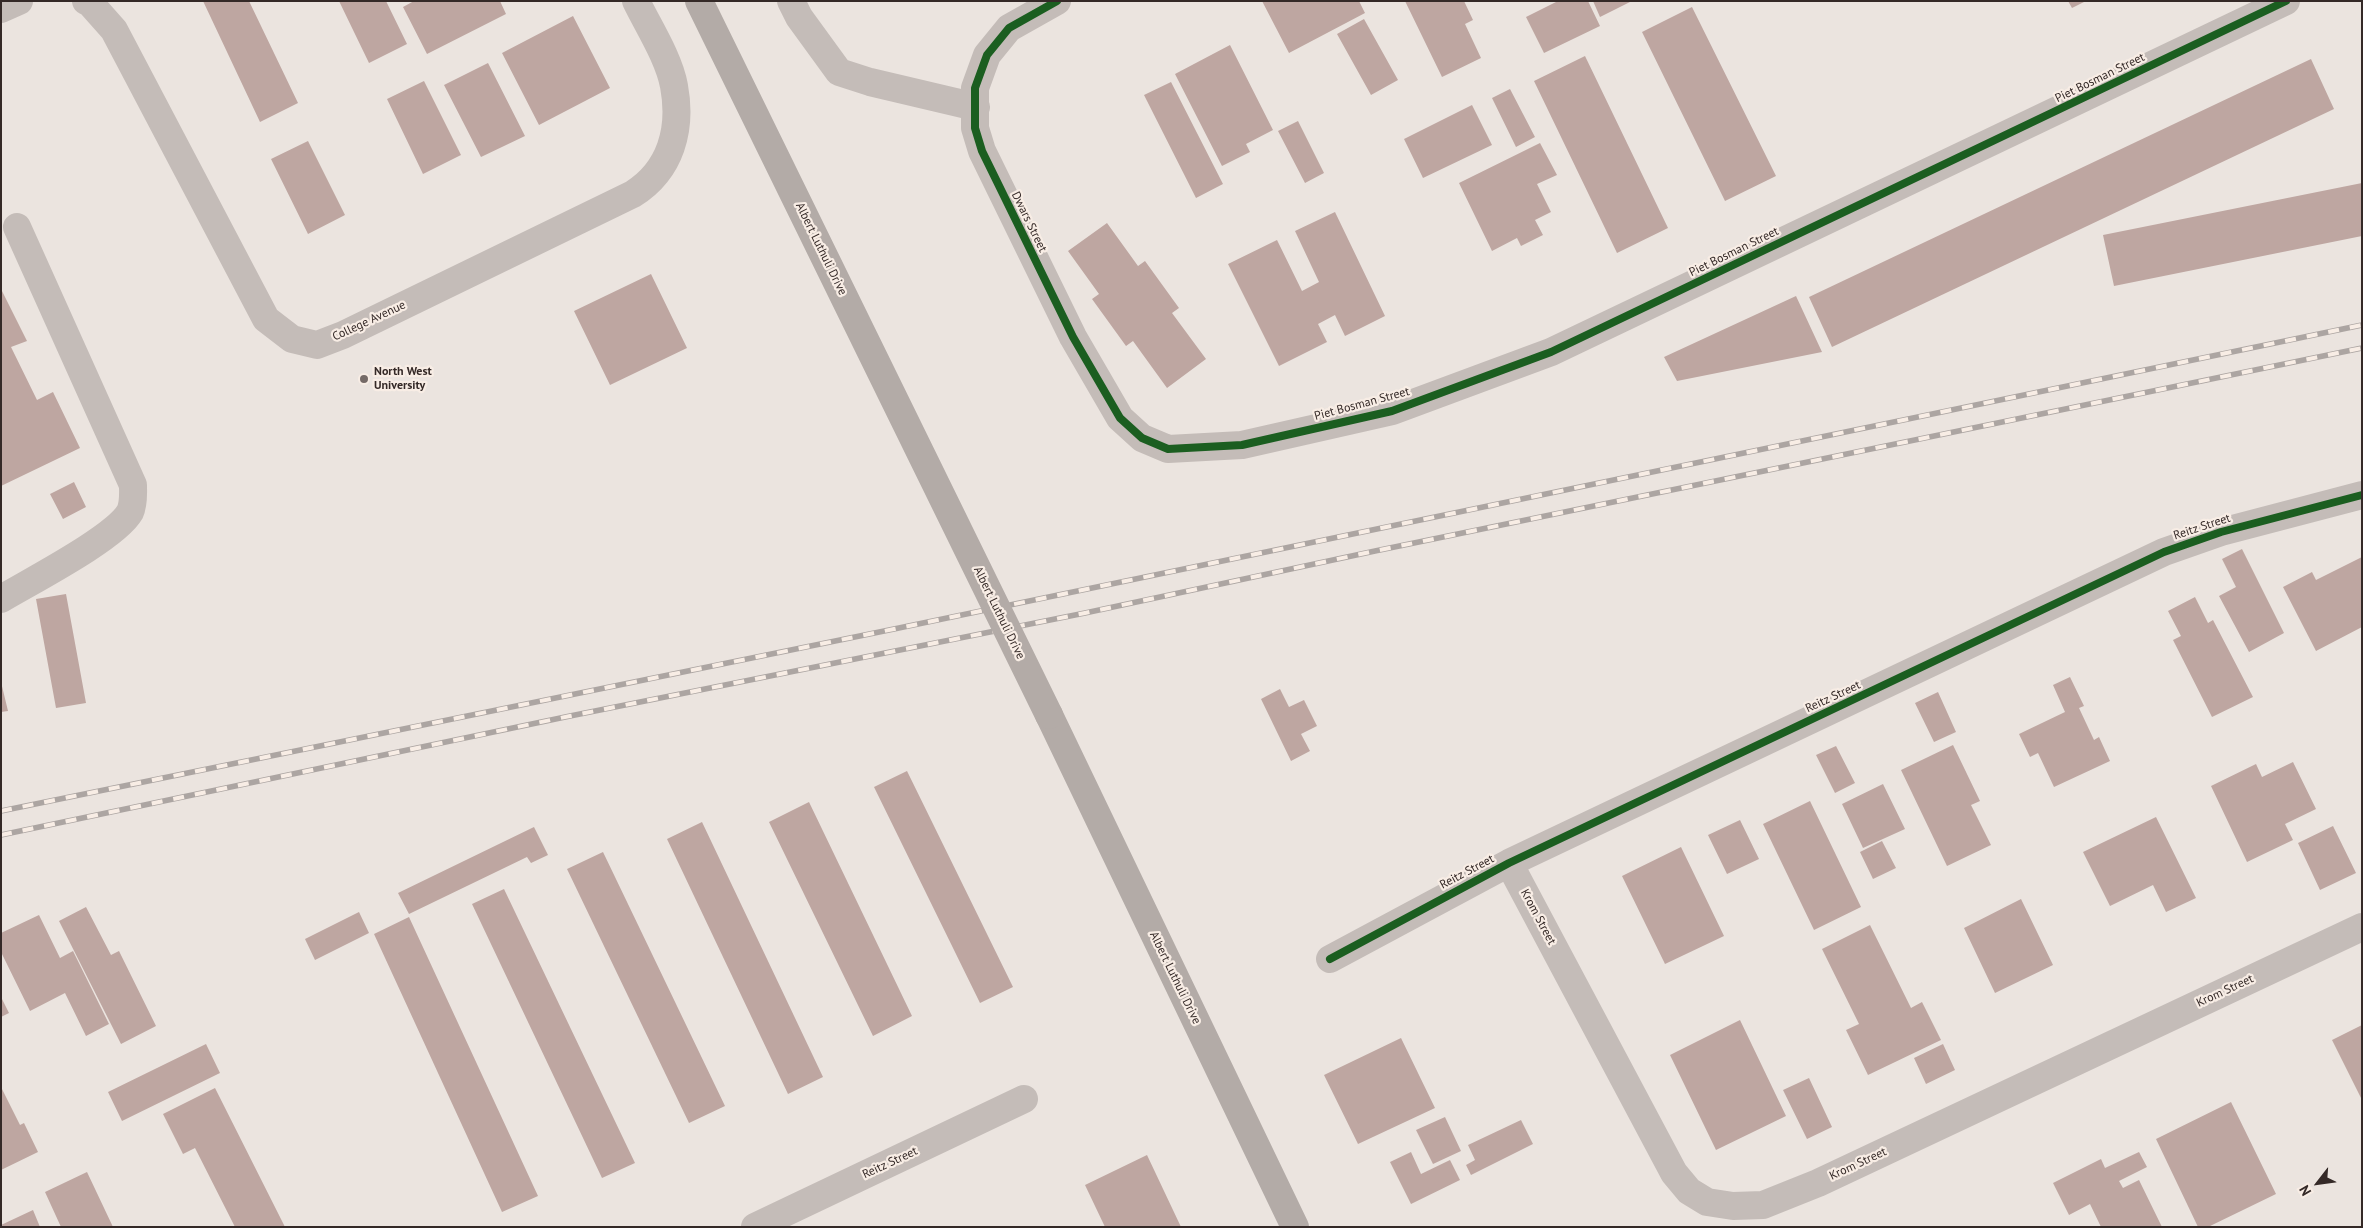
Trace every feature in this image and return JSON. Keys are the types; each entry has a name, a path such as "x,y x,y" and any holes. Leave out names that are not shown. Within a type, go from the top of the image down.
{"main road":[{"name":"Albert Luthuli Drive","path":"699,1 1049,715 1295,1227"}],"street":[{"path":"1,10 19,1"},
{"name":"College Avenue","path":"86,1 114,30 266,320 292,339 317,344 370,322 633,194 649,184 665,163 672,148 676,119 674,85 662,52 636,1"},
{"path":"791,1 799,17 839,72 870,82 976,107"},
{"name":"Dwars Street","path":"1057,1 1009,28 987,55 975,88 975,128 982,151 1073,337 1120,418 1142,438 1168,448"},
{"name":"Piet Bosman Street","path":"1168,448 1242,445 1392,411 1552,352 2276,3"},
{"path":"1,599 110,533 130,511 134,499 133,485 17,227"},
{"name":"Reitz Street","path":"1330,959 1509,862 2164,552 2220,532 2362,495"},
{"name":"Krom Street","path":"1509,862 1674,1173 1688,1191 1707,1202 1733,1206 1763,1204 1818,1182 2362,927"},
{"name":"Reitz Street","path":"755,1227 1024,1099"}],"building":[{"path":"203,1 249,1 298,103 260,122"},
{"path":"339,1 386,1 407,44 369,63"},
{"path":"414,1 500,1 506,14 427,54 403,7"},
{"path":"1262,1 1359,1 1365,13 1289,53"},
{"path":"1405,1 1464,1 1473,20 1465,24 1481,58 1442,77"},
{"path":"1558,1 1588,1 1600,26 1544,53 1526,17"},
{"path":"1593,1 1632,1 1600,17"},
{"path":"2068,1 2086,1 2072,8"},
{"path":"1692,7 1776,176 1725,201 1642,32"},
{"path":"573,16 610,88 539,125 502,53"},
{"path":"1364,19 1398,80 1371,95 1337,34"},
{"path":"1230,45 1273,130 1246,144 1250,152 1222,166 1175,74"},
{"path":"1585,56 1668,228 1617,253 1534,81"},
{"path":"2311,59 2334,109 1832,347 1809,297"},
{"path":"488,63 525,136 481,157 444,85"},
{"path":"424,81 461,155 423,174 387,99"},
{"path":"1171,82 1223,184 1196,198 1144,95"},
{"path":"1510,89 1535,137 1516,147 1492,98"},
{"path":"1472,105 1492,145 1423,178 1404,139"},
{"path":"1298,121 1324,173 1305,183 1278,131"},
{"path":"308,141 345,215 308,234 271,159"},
{"path":"1540,143 1557,175 1537,184 1551,212 1535,220 1543,235 1521,246 1517,238 1492,251 1459,183"},
{"path":"2362,183 2362,236 2114,286 2103,235"},
{"path":"1335,212 1385,316 1345,336 1335,315 1318,324 1327,342 1279,366 1228,264 1277,240 1302,291 1319,282 1295,231"},
{"path":"1107,223 1138,266 1145,261 1179,308 1172,313 1206,359 1167,388 1133,341 1126,346 1092,299 1099,294 1068,251"},
{"path":"651,274 687,348 610,385 574,311"},
{"path":"1,289 27,341 11,347 37,400 53,392 80,448 1,486"},
{"path":"1796,296 1822,352 1677,381 1664,357"},
{"path":"74,482 86,507 63,519 50,494"},
{"path":"2242,549 2284,633 2249,652 2219,596 2236,587 2222,559"},
{"path":"2362,557 2362,627 2316,651 2283,587 2312,572 2316,580"},
{"path":"66,594 86,703 56,708 36,599"},
{"path":"2195,597 2208,623 2213,620 2253,697 2212,717 2173,640 2181,636 2168,611"},
{"path":"2070,677 2084,706 2079,708 2094,740 2099,737 2110,761 2054,787 2038,753 2030,757 2019,734 2065,712 2053,685"},
{"path":"1,682 8,711 1,712"},
{"path":"1280,689 1289,707 1304,700 1317,726 1301,734 1310,751 1291,761 1261,699"},
{"path":"1938,692 1956,732 1934,742 1915,703"},
{"path":"1953,745 1980,801 1971,805 1991,845 1947,866 1901,770"},
{"path":"1836,746 1855,783 1835,793 1816,755"},
{"path":"2293,762 2316,809 2285,824 2293,840 2247,862 2211,786 2256,764 2262,777"},
{"path":"907,771 1013,987 980,1003 874,787"},
{"path":"1883,784 1905,829 1863,848 1842,804"},
{"path":"1810,801 1861,907 1814,930 1763,824"},
{"path":"809,802 912,1016 873,1036 769,822"},
{"path":"2156,817 2196,898 2166,912 2153,885 2110,906 2083,852"},
{"path":"1740,820 1759,859 1727,874 1708,835"},
{"path":"702,822 823,1077 788,1094 667,839"},
{"path":"2333,826 2356,873 2320,890 2298,843"},
{"path":"534,827 548,855 531,863 527,857 409,914 398,893"},
{"path":"1882,841 1896,868 1873,879 1860,852"},
{"path":"1681,847 1724,936 1665,964 1622,876"},
{"path":"603,852 725,1106 689,1123 567,869"},
{"path":"504,889 635,1163 602,1178 472,904"},
{"path":"2021,899 2053,965 1995,993 1964,928"},
{"path":"86,907 111,955 119,951 156,1026 121,1044 59,921"},
{"path":"359,912 369,933 315,960 305,939"},
{"path":"39,915 60,958 73,951 109,1024 86,1036 65,993 30,1011 1,952 1,933"},
{"path":"409,917 538,1196 502,1212 374,934"},
{"path":"1870,925 1911,1008 1922,1002 1941,1040 1868,1075 1846,1030 1859,1024 1822,949"},
{"path":"1,997 9,1013 1,1017"},
{"path":"1740,1020 1786,1116 1716,1150 1670,1055"},
{"path":"2362,1025 2362,1100 2332,1040"},
{"path":"1401,1038 1435,1108 1358,1144 1324,1075"},
{"path":"206,1044 220,1073 122,1121 108,1092"},
{"path":"1943,1044 1955,1070 1926,1084 1914,1058"},
{"path":"1809,1078 1832,1127 1807,1139 1783,1090"},
{"path":"1,1087 20,1125 24,1123 38,1152 1,1170"},
{"path":"215,1088 285,1227 235,1227 195,1148 183,1154 163,1114"},
{"path":"2231,1102 2276,1194 2208,1227 2198,1227 2156,1139"},
{"path":"1445,1117 1461,1151 1433,1164 1416,1130"},
{"path":"1521,1120 1533,1144 1471,1175 1466,1165 1475,1160 1468,1145"},
{"path":"1411,1152 1421,1174 1450,1160 1460,1180 1411,1204 1390,1162"},
{"path":"2139,1152 2147,1167 2119,1181 2123,1188 2139,1180 2162,1227 2101,1227 2090,1204 2069,1215 2053,1183 2101,1159 2105,1168"},
{"path":"1147,1155 1181,1227 1105,1227 1085,1185"},
{"path":"87,1172 113,1227 61,1227 45,1192"},
{"path":"33,1210 40,1227 1,1227 1,1225"}],"railway":[{"path":"1,811 894,629 2362,325"},
{"path":"1,835 570,716 1085,613 1375,551 2362,348"}],"cycle path":[{"path":"1057,1 1009,28 987,55 975,88 975,128 982,151 1073,337 1120,418 1142,438 1168,449 1242,445 1392,411 1551,352 2286,1"},
{"path":"1330,959 1509,863 2164,552 2221,532 2362,495"}],"place":[{"name":"North West University","path":"364,379"}]}
